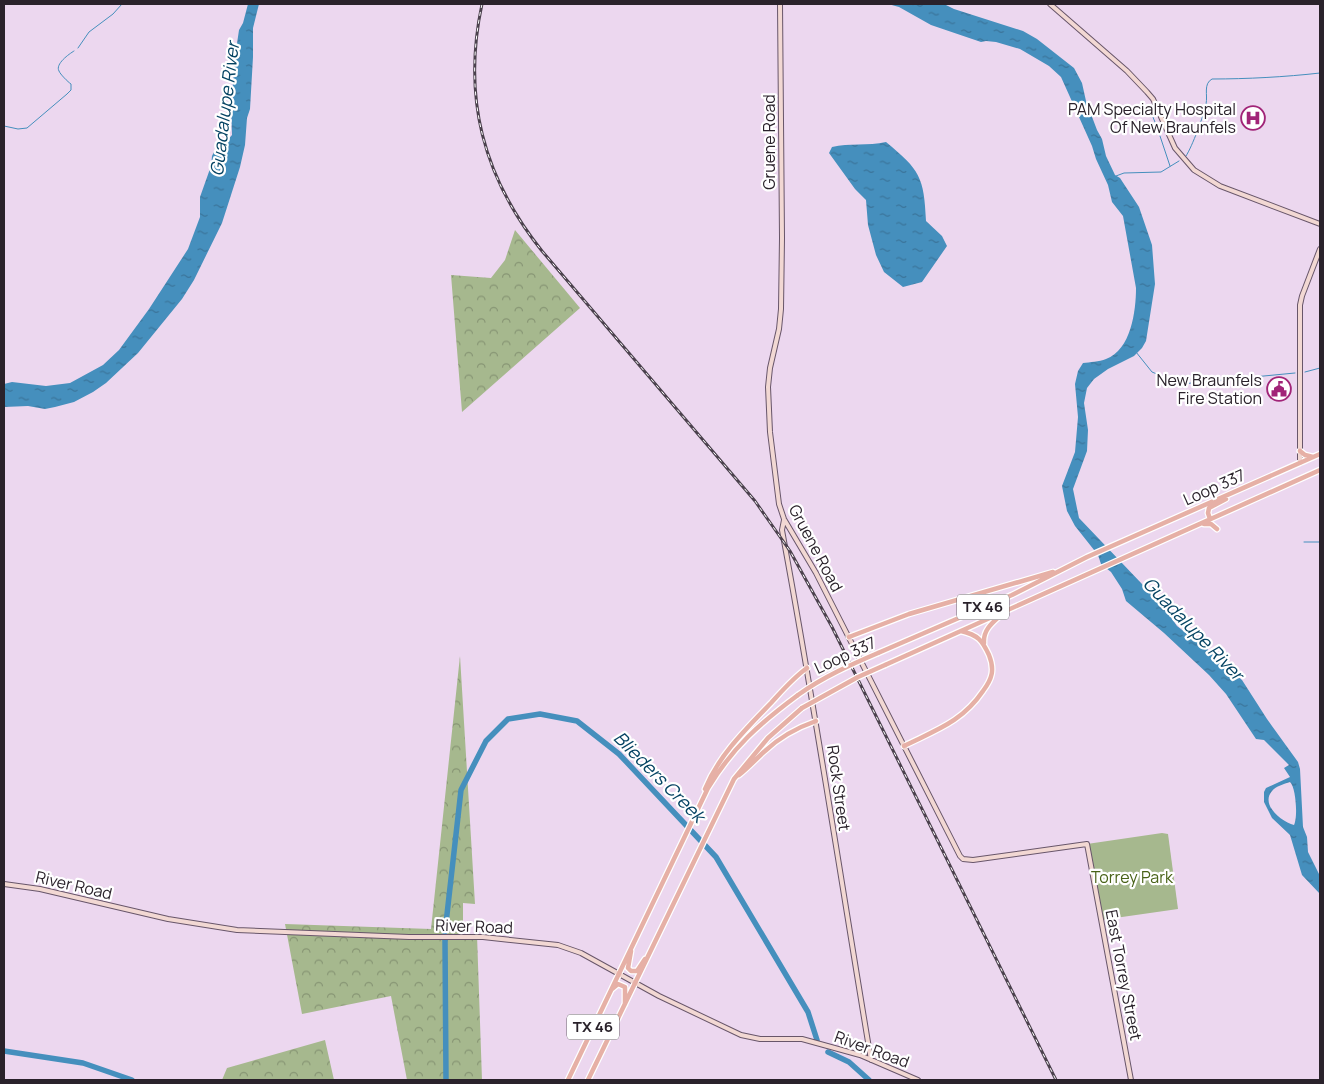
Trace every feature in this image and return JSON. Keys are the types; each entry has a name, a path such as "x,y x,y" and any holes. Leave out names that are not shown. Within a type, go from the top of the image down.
{"main road":[{"path":"1300,451 1312,458"},
{"name":"Loop 337","path":"568,1080 708,788 727,759 762,722 816,682 836,671 1012,595 1087,557 1320,454"},
{"name":"Loop 337","path":"588,1080 625,1008 734,779 768,738 802,708 858,677 1320,470"},
{"path":"1210,519 1208,513 1210,506 1239,493 1243,488"},
{"path":"1175,534 1179,535 1207,523 1212,524 1217,529 1216,520 1219,515"},
{"path":"849,638 909,614 1064,568"},
{"path":"904,746 952,722 968,710 976,701 993,675 991,660 984,644 984,634 1007,611"},
{"path":"961,632 972,634 984,644"},
{"path":"697,810 708,782 740,734 806,668"},
{"path":"734,779 782,738 799,727 816,721"},
{"path":"633,943 628,964 628,968 631,971 637,971 654,948"},
{"path":"608,994 616,985 623,985 626,989 625,1008"}],"street":[{"name":"Gruene Road","path":"780,4 782,273 779,329 770,368 768,387 771,439 778,498 784,519 816,573 956,852 963,858 973,860 1086,844"},
{"path":"1050,4 1127,71 1148,92 1175,148 1194,170 1220,186 1320,224"},
{"path":"1300,463 1301,300 1320,249"},
{"name":"Rock Street","path":"784,519 782,530 816,721 871,1060"},
{"name":"East Torrey Street","path":"1086,844 1131,1080"},
{"name":"River Road","path":"4,884 40,889 168,919 237,930 409,937 483,937 558,945 581,953 659,996 741,1035 760,1039 802,1039 856,1054 918,1080"}],"green space":[{"path":"515,230 580,308 462,412 451,275 491,278 505,260"},
{"path":"460,656 475,904 463,903 463,934 477,935 482,1080 407,1080 391,996 302,1014 285,924 431,929"},
{"name":"Torrey Park","path":"1162,833 1168,834 1178,909 1101,920 1087,844"},
{"path":"325,1040 334,1080 222,1080 227,1068"}],"water":[{"path":"248,4 259,4 253,28 250,109 247,118 245,145 222,223 194,280 182,299 138,353 106,383 93,392 74,402 45,409 28,406 4,407 4,384 12,382 46,386 70,383 103,365 119,350 149,309 188,249 200,217 200,197 211,166 212,156 216,148 224,144 232,135 231,107 235,57 239,30"},
{"path":"888,4 944,4 1023,31 1037,39 1074,68 1082,83 1086,101 1102,139 1106,156 1115,175 1120,178 1139,207 1152,245 1155,284 1146,341 1142,348 1134,356 1108,369 1094,379 1087,388 1084,403 1088,430 1087,451 1073,489 1079,518 1163,606 1177,626 1216,656 1242,680 1298,762 1303,827 1307,837 1308,852 1320,876 1320,894 1302,875 1290,835 1272,818 1264,802 1266,788 1290,777 1284,768 1289,765 1264,740 1256,739 1226,694 1209,675 1126,601 1122,589 1111,572 1101,564 1098,555 1075,526 1067,511 1062,486 1075,452 1078,417 1075,384 1078,371 1083,363 1106,359 1121,347 1126,339 1133,318 1136,288 1123,216 1112,202 1108,185 1061,77 1049,66 1020,49 996,42 981,42 931,25 899,7","holes":["1290,782 1296,803 1294,825 1279,817 1269,802 1269,796 1272,791 1280,785"]},
{"path":"886,142 906,160 918,176 924,194 926,221 942,236 947,246 922,282 903,287 884,272 876,255 868,225 866,200 855,189 829,153 832,147"}],"waterway":[{"path":"78,48 89,32 113,14 122,4"},
{"path":"4,126 18,129 27,128 71,90 71,84 58,68 63,60 74,51"},
{"path":"1186,156 1200,123 1206,104 1207,87 1212,79 1266,78 1320,73"},
{"path":"1149,108 1158,129"},
{"path":"1160,136 1170,166"},
{"path":"1116,176 1124,173 1161,172 1179,161"},
{"path":"1136,352 1152,372 1181,384 1295,373"},
{"path":"1305,372 1320,368"},
{"path":"1304,542 1320,542"},
{"name":"Blieders Creek","path":"445,932 461,790 486,741 508,719 540,714 577,721 619,754 716,857 808,1012 817,1040"},
{"name":"Blieders Creek","path":"445,940 446,1080"},
{"name":"Blieders Creek","path":"4,1051 83,1063 132,1080"},
{"name":"Blieders Creek","path":"828,1052 849,1062 869,1080"}],"railway":[{"path":"482,4 476,38 477,104 482,135 492,165 505,194 522,223 542,251 755,501 790,551 832,627 1056,1080"}],"place":[{"name":"PAM Specialty Hospital Of New Braunfels","path":"1253,118"},
{"name":"New Braunfels Fire Station","path":"1279,389"}],"water label":[{"name":"Guadalupe River","path":"225,109"},
{"name":"Guadalupe River","path":"1193,629"}]}
